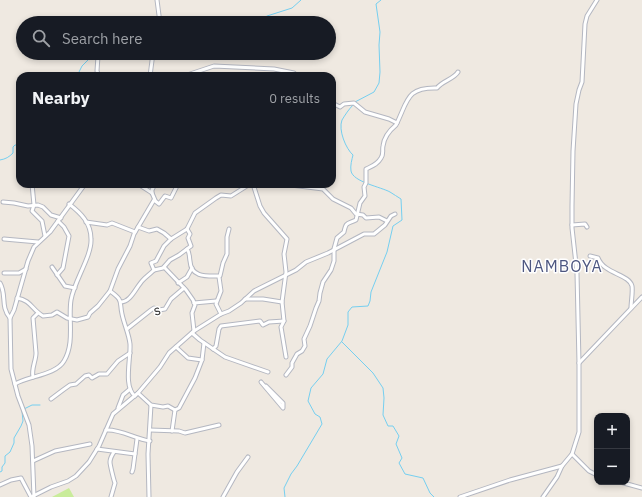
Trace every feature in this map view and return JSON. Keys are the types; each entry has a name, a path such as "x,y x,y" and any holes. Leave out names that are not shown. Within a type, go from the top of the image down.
{"street":[{"path":"157,0 159,16"},
{"path":"543,497 557,477 562,466 572,454 579,432 580,363 577,273 572,225 573,151 576,104 582,82 585,24 587,16 597,0"},
{"path":"97,60 97,72"},
{"path":"151,72 152,60"},
{"path":"196,72 214,66 274,69 289,72"},
{"path":"286,375 292,368 292,363 297,354 305,346 304,339 309,330 319,300 323,282 334,260 334,249 337,238 344,232 345,226 349,222 355,220 358,215 360,203 366,193 364,187 366,183 366,170 374,166 382,158 382,147 386,137 397,123 412,93 422,88 437,88 439,85 455,76 458,72"},
{"path":"336,105 340,107 344,104 354,103 365,112 397,123"},
{"path":"32,188 34,205 32,211 42,221 46,236"},
{"path":"33,497 32,446 29,425 15,384 12,369 10,318 31,252 38,242 46,236 60,219 69,204 82,188"},
{"path":"144,188 152,193 155,200 159,204 165,196 171,198 176,188"},
{"path":"152,193 153,188"},
{"path":"154,270 151,263 156,261 164,246 171,239 186,229 195,213 221,195 231,196 244,188"},
{"path":"254,188 264,213 287,239 284,254 285,276 282,302 284,321 281,327 286,357"},
{"path":"315,188 323,189 333,199 351,208 358,215 363,215 366,218 382,217 385,221 387,221"},
{"path":"17,298 28,302 38,313 43,316 57,312 71,320 88,317 110,291 135,232 149,206 155,200"},
{"path":"3,202 43,207 60,219 69,236 63,268 57,275"},
{"path":"15,384 55,370 64,361 70,339 71,300 91,245 92,238 83,216 69,204"},
{"path":"33,497 74,478 89,462 106,430 111,417 136,394 160,367 169,353 193,332 228,311 254,291 296,270 306,262 364,234 374,234 385,225 391,216 396,214"},
{"path":"86,222 107,225 112,223 135,232"},
{"path":"572,225 585,224 587,227"},
{"path":"138,227 149,231 157,230 164,233 171,239"},
{"path":"121,302 126,302 143,280 147,278 154,270 164,267 170,260 191,245 188,238 190,234 186,229"},
{"path":"221,314 216,306 216,301 222,290 219,277 221,276 223,263 227,254 227,237 229,229"},
{"path":"4,239 38,242"},
{"path":"187,249 190,253 192,268 197,275 219,277"},
{"path":"590,256 598,258 600,264 604,267 629,280 632,286 631,308"},
{"path":"52,267 65,286 75,288"},
{"path":"164,267 184,288 194,303 192,313 193,332 204,343 225,357 268,372"},
{"path":"178,282 188,277 192,268"},
{"path":"4,273 19,273 26,269"},
{"path":"0,283 3,288 2,305 6,314 10,318"},
{"name":"s","path":"127,329 151,310 156,308 159,310 165,309 171,299 184,288"},
{"path":"110,291 120,299 121,313 130,342 130,389 151,405 163,407 168,406 175,410"},
{"path":"580,363 642,297"},
{"path":"245,298 282,302"},
{"path":"194,303 216,301"},
{"path":"33,377 32,372 36,352 33,318 38,313"},
{"path":"213,349 216,346 219,329 221,326 260,321 263,325 269,322 284,321"},
{"path":"172,431 175,410 179,408 191,387 202,360 204,343"},
{"path":"176,347 188,358 202,360"},
{"path":"51,400 70,385 76,384 85,376 89,375 92,378 99,374 107,374 118,361 130,353"},
{"path":"261,382 283,408 283,403 266,386"},
{"path":"117,410 122,395 130,389"},
{"path":"149,497 151,405"},
{"path":"150,430 190,433 219,425"},
{"path":"106,430 117,430 138,439 150,441"},
{"path":"132,472 138,439"},
{"path":"33,461 55,452 90,444"},
{"path":"96,449 135,454"},
{"path":"111,497 115,483 113,480 113,471 110,461 114,452"},
{"path":"572,454 589,472 594,474"},
{"path":"223,497 236,472 248,457"},
{"path":"460,497 510,480 562,466"},
{"path":"0,485 10,480 22,478 33,497"},
{"path":"630,485 642,488"}],"green space":[{"path":"69,488 74,497 52,497"}],"waterway":[{"path":"267,16 292,8 301,0"},
{"path":"355,102 374,92 379,83 380,32 376,4 381,0"},
{"path":"79,72 88,60"},
{"path":"285,497 284,488 291,474 322,424 320,417 315,414 308,401 311,388 323,374 327,359 342,341 348,325 348,312 352,307 368,306 371,292 387,252 393,226 402,220 401,199 390,192 362,181 353,175 351,171 353,155 343,139 341,124 343,118 353,105"},
{"path":"0,160 7,158 13,153 13,147 16,145"},
{"path":"342,342 373,373 383,388 383,415 388,426 393,426 399,436 396,444 402,458 399,463 405,474 423,478 430,493 434,497"},
{"path":"24,409 32,405 40,405"},
{"path":"0,472 2,471 2,467 5,463 5,456 10,452 14,443 14,438 23,421 22,411"}],"district":[{"name":"NAMBOYA","path":"562,266"}]}
